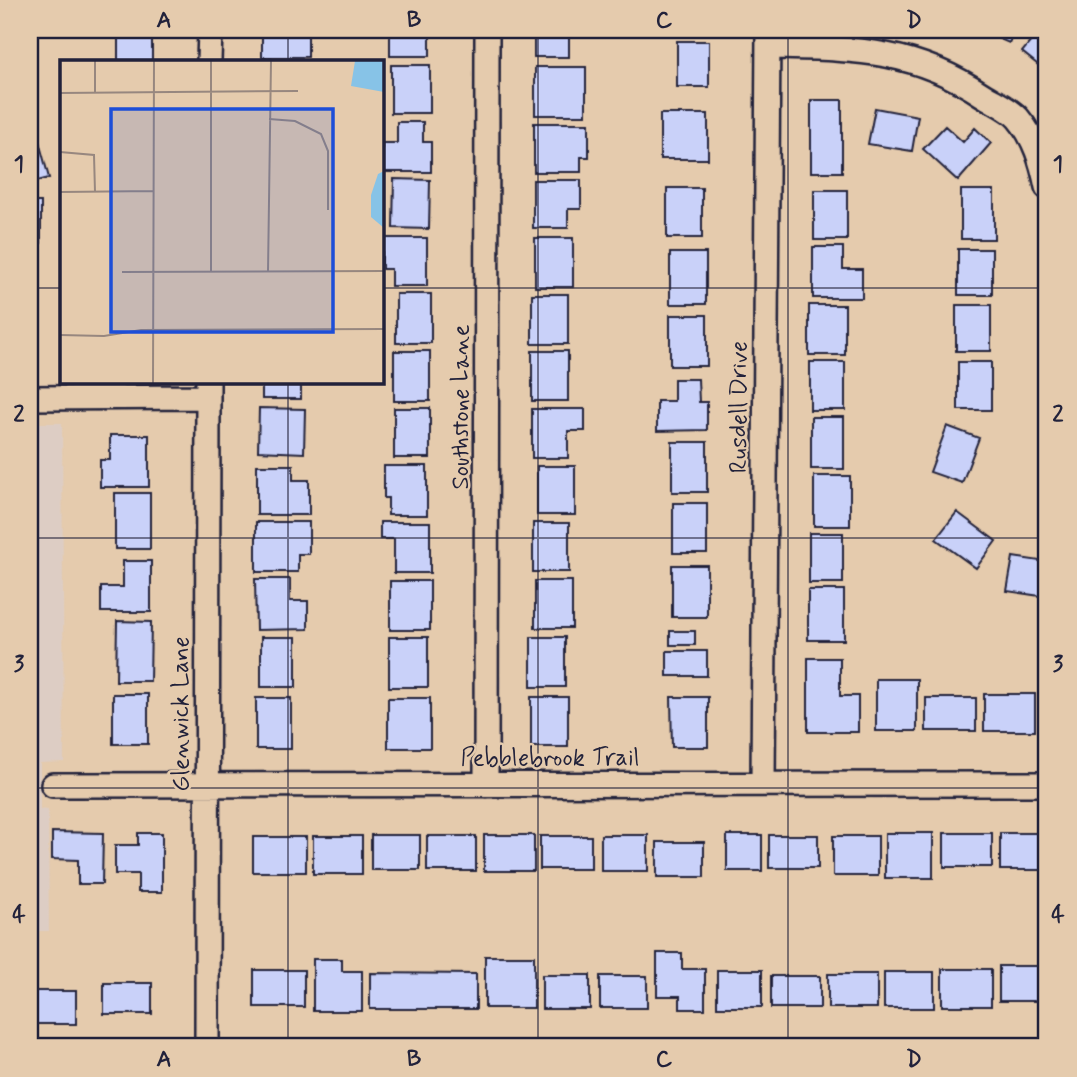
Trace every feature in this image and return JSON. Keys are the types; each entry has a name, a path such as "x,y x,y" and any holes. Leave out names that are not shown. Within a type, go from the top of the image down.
{"street":[{"path":"209,30 209,60"},
{"name":"Southstone Lane","path":"486,785 487,30"},
{"path":"768,38 890,54 953,74 1018,117 1040,157 1047,187"},
{"name":"Rusdell Drive","path":"763,784 768,38"},
{"path":"30,398 208,389"},
{"name":"Glenwick Lane","path":"207,1047 208,389"},
{"name":"Pebblebrook Trail","path":"53,785 1047,784"}],"shaded area":[{"path":"30,423 62,423 64,762 40,763 40,809 48,810 49,931 30,931"}],"building":[{"path":"118,30 152,30 152,60 118,60"},
{"path":"262,30 308,30 308,57 262,57"},
{"path":"390,30 430,30 430,56 390,56"},
{"path":"534,30 569,30 569,57 534,57"},
{"path":"979,30 1015,30 1009,43"},
{"path":"1040,30 1047,30 1047,72 1022,52"},
{"path":"677,41 709,41 709,87 677,87"},
{"path":"391,65 430,65 430,113 391,113"},
{"path":"535,67 586,67 586,115 535,115"},
{"path":"811,100 842,100 842,172 811,172"},
{"path":"875,108 918,116 912,151 868,144"},
{"path":"660,114 708,114 708,159 660,159"},
{"path":"397,122 423,122 423,142 431,142 431,172 383,172 383,143 397,143"},
{"path":"534,123 589,123 589,157 581,157 581,172 534,172"},
{"path":"945,126 963,142 975,128 991,143 958,181 923,149"},
{"path":"38,138 49,178 30,183 30,140"},
{"path":"394,179 430,180 429,229 393,228"},
{"path":"533,180 581,180 581,209 568,209 568,228 533,228"},
{"path":"667,188 702,188 702,238 667,238"},
{"path":"814,190 847,190 847,240 814,240"},
{"path":"961,190 994,190 994,239 961,239"},
{"path":"30,202 41,202 41,243 30,243"},
{"path":"383,238 427,238 427,286 391,286 391,269 383,269"},
{"path":"535,238 573,238 573,287 535,287"},
{"path":"813,247 843,247 843,269 862,269 862,298 813,298"},
{"path":"958,249 992,249 992,295 958,295"},
{"path":"670,253 706,253 706,304 670,304"},
{"path":"396,294 431,294 431,343 396,343"},
{"path":"532,294 568,294 568,344 532,344"},
{"path":"809,305 845,305 845,355 809,355"},
{"path":"956,305 991,305 991,351 956,351"},
{"path":"670,315 707,315 707,366 670,366"},
{"path":"394,351 430,351 430,401 394,401"},
{"path":"532,351 568,351 568,401 532,401"},
{"path":"810,362 845,362 845,410 810,410"},
{"path":"958,362 991,362 991,410 958,410"},
{"path":"674,379 698,379 699,402 707,402 707,430 657,431 657,401 674,401"},
{"path":"262,383 301,383 301,399 262,399"},
{"path":"259,408 305,409 304,453 258,451"},
{"path":"394,408 430,408 430,458 394,458"},
{"path":"532,409 585,409 585,431 568,431 568,458 532,458"},
{"path":"811,417 844,417 844,469 811,469"},
{"path":"947,426 979,438 962,483 930,472"},
{"path":"110,435 149,435 149,487 100,487 100,460 110,460"},
{"path":"672,442 707,442 707,492 672,492"},
{"path":"257,465 293,465 293,480 309,480 309,515 257,515"},
{"path":"384,466 427,466 427,515 388,515 388,498 384,498"},
{"path":"537,466 575,466 575,515 537,515"},
{"path":"814,476 850,476 850,526 814,526"},
{"path":"115,493 150,493 150,549 115,549"},
{"path":"673,503 707,503 707,553 673,553"},
{"path":"957,512 996,541 976,568 936,539"},
{"path":"256,522 309,522 309,554 298,554 298,572 256,572"},
{"path":"380,522 430,522 430,573 394,573 394,539 380,539"},
{"path":"533,523 569,523 569,572 533,572"},
{"path":"809,533 843,533 843,583 809,583"},
{"path":"1013,557 1047,562 1047,597 1007,591"},
{"path":"123,561 151,561 151,612 101,612 101,587 123,587"},
{"path":"672,565 707,565 707,617 672,617"},
{"path":"255,579 290,579 290,601 308,601 308,629 256,630"},
{"path":"390,581 430,581 430,630 390,630"},
{"path":"535,581 572,581 572,628 535,628"},
{"path":"808,590 844,590 844,640 808,640"},
{"path":"117,621 151,622 150,681 116,681"},
{"path":"670,631 695,631 695,645 670,645"},
{"path":"261,637 296,637 296,687 261,687"},
{"path":"389,637 428,637 428,687 389,687"},
{"path":"531,637 565,637 565,687 531,687"},
{"path":"667,651 707,651 707,676 667,676"},
{"path":"808,658 840,658 840,696 858,696 858,732 808,732"},
{"path":"876,679 917,679 917,731 876,731"},
{"path":"113,694 148,694 148,744 113,744"},
{"path":"984,694 1035,694 1035,731 984,731"},
{"path":"1044,694 1047,694 1047,731 1044,731"},
{"path":"531,697 568,697 568,747 531,747"},
{"path":"671,697 708,697 708,747 672,747"},
{"path":"256,698 291,698 291,749 256,749"},
{"path":"388,698 430,698 430,748 388,748"},
{"path":"926,698 976,698 976,731 926,731"},
{"path":"52,832 103,833 102,884 78,884 78,860 52,859"},
{"path":"138,833 162,833 162,892 138,892 138,874 115,874 115,845 138,845"},
{"path":"885,833 933,833 933,878 885,878"},
{"path":"944,833 992,833 992,867 944,867"},
{"path":"1000,833 1047,833 1047,870 1000,870"},
{"path":"371,835 420,835 420,870 371,870"},
{"path":"484,835 534,835 534,871 484,871"},
{"path":"601,835 648,835 648,871 601,871"},
{"path":"727,835 762,835 762,871 727,871"},
{"path":"769,835 818,835 818,868 769,868"},
{"path":"313,836 362,836 362,874 313,874"},
{"path":"427,836 476,836 476,871 427,871"},
{"path":"540,836 591,836 591,869 540,869"},
{"path":"833,836 878,836 878,876 833,876"},
{"path":"253,837 306,837 306,872 253,872"},
{"path":"657,842 704,842 704,877 657,877"},
{"path":"657,953 682,953 682,969 705,969 705,1009 680,1009 680,996 657,996"},
{"path":"485,956 534,956 534,1008 485,1008"},
{"path":"313,959 342,959 342,971 362,971 362,1011 313,1011"},
{"path":"999,966 1047,966 1047,1001 999,1001"},
{"path":"942,969 991,969 991,1006 942,1006"},
{"path":"254,970 304,970 304,1007 254,1007"},
{"path":"717,970 762,970 762,1007 717,1007"},
{"path":"884,972 934,972 934,1008 884,1008"},
{"path":"370,973 476,974 476,1009 370,1009"},
{"path":"828,974 877,974 877,1008 828,1008"},
{"path":"542,975 590,975 590,1009 542,1009"},
{"path":"600,976 647,976 647,1008 600,1008"},
{"path":"771,976 820,976 820,1008 771,1008"},
{"path":"30,983 35,983 35,991 76,991 76,1024 30,1024"},
{"path":"104,983 152,983 152,1014 104,1014"}]}
